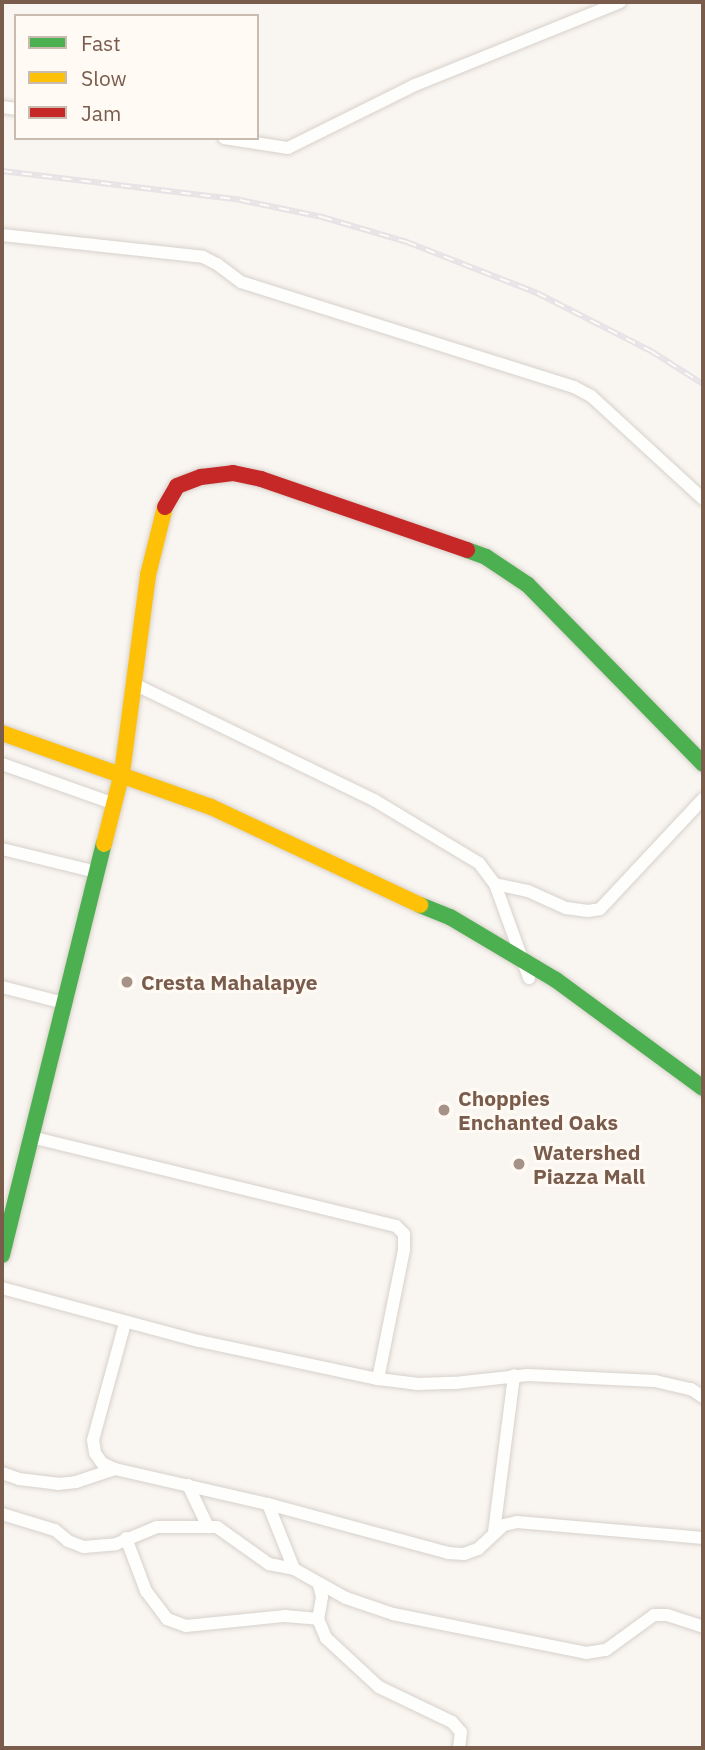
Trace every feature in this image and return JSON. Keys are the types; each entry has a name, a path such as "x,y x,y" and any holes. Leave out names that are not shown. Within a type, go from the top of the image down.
{"main road":[{"path":"2,1255 122,773 136,685 148,575 161,514 177,486 201,477 233,473 261,479 486,557 528,585 703,764"},
{"path":"2,733 122,773 211,807 389,893 450,917 525,961 638,1037 703,1088"},
{"path":"389,893 427,919 529,978 703,1105"}],"street":[{"path":"237,140 288,148 415,85 620,2"},
{"path":"2,236 203,257 218,264 241,282 574,387 591,396 703,499"},
{"path":"136,685 374,800 479,863 495,884 529,978"},
{"path":"2,764 115,803"},
{"path":"495,884 528,891 566,908 587,911 600,909 703,799"},
{"path":"2,849 97,872"},
{"path":"2,987 64,1003"},
{"path":"31,1138 396,1226 404,1234 404,1250 378,1379"},
{"path":"2,1288 125,1323 378,1379 417,1384 455,1383 513,1375 655,1381 691,1389 703,1397"},
{"path":"125,1323 93,1440 95,1453 102,1463 115,1469 268,1504 464,1554 478,1549 504,1525 517,1522 703,1538"},
{"path":"494,1532 513,1375"},
{"path":"2,1472 19,1479 58,1484 76,1482 115,1469"},
{"path":"188,1485 208,1527"},
{"path":"268,1504 294,1569"},
{"path":"2,1514 55,1530 68,1541 85,1546 116,1544 157,1527 222,1529 269,1564 294,1569 346,1598 393,1614 577,1652 606,1650 654,1615 667,1615 703,1627"},
{"path":"126,1538 146,1591 167,1619 186,1626 285,1616 318,1619"},
{"path":"319,1585 321,1597 318,1619 321,1629 337,1650 379,1687 457,1726 461,1740 459,1748"}],"railway":[{"path":"2,171 240,200 322,217 407,242 537,293 651,351 703,384"}],"traffic: fast":[{"path":"467,550 486,557 528,585 703,764"},
{"path":"2,1255 104,844"},
{"path":"420,905 450,917 556,980 703,1088"}],"traffic: slow":[{"path":"104,844 122,773 148,575 165,507"},
{"path":"2,733 211,807 420,905"}],"traffic: jam":[{"path":"165,507 177,486 201,477 233,473 261,479 467,550"}],"place":[{"name":"Cresta Mahalapye","path":"127,982"},
{"name":"Choppies Enchanted Oaks","path":"444,1110"},
{"name":"Watershed Piazza Mall","path":"519,1164"}]}
